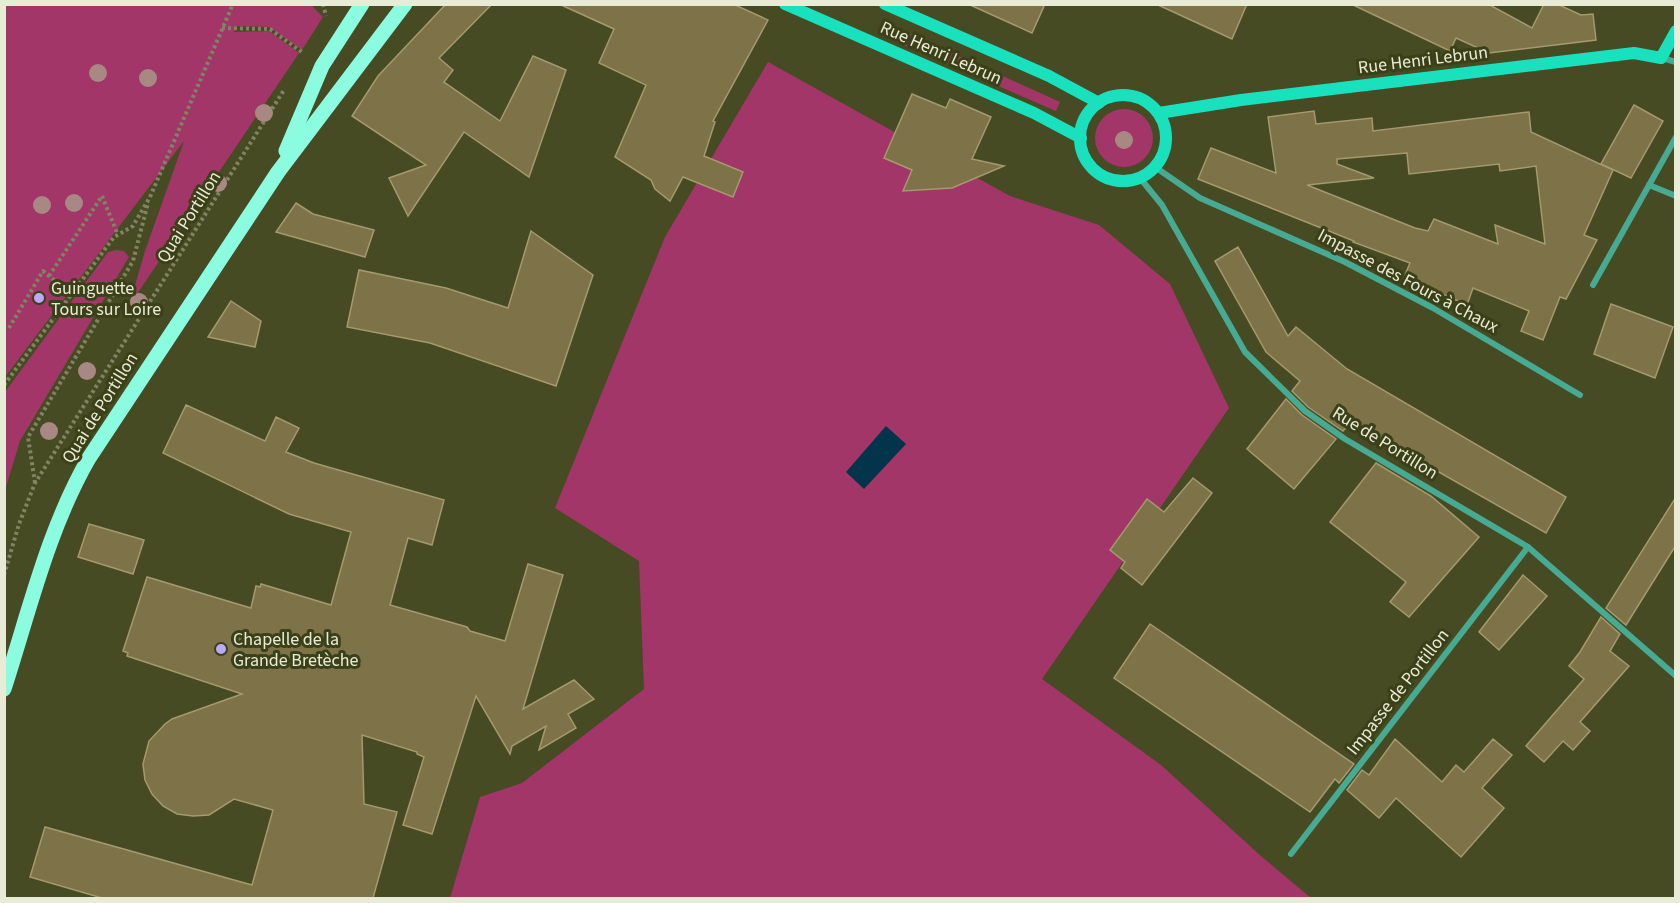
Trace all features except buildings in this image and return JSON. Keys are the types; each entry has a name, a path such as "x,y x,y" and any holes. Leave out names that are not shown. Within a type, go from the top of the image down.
{"main road":[{"name":"Quai de Portillon","path":"278,172 322,66 362,4"},
{"name":"Quai de Portillon","path":"4,689 52,538 77,480 163,344 278,172 405,4"}],"street":[{"name":"Rue Henri Lebrun","path":"785,4 1034,113 1080,138"},
{"name":"Rue Henri Lebrun","path":"885,4 1049,76 1099,103"},
{"path":"1676,31 1661,58 1676,62"},
{"name":"Rue Henri Lebrun","path":"1159,113 1241,100 1634,53 1661,58"},
{"path":"1124,95 1138,97 1149,103 1159,113 1167,135 1162,158 1155,167 1140,178 1127,181 1113,180 1100,174 1089,164 1080,138 1082,124 1089,112 1099,103 1111,97 1124,95"},
{"path":"1593,285 1676,137"},
{"name":"Impasse des Fours à Chaux","path":"1155,167 1200,198 1345,262 1433,308 1580,395"},
{"name":"Rue de Portillon","path":"1140,178 1162,205 1245,352 1305,411 1345,439 1528,547 1676,676"},
{"path":"1649,185 1676,196"},
{"name":"Impasse de Portillon","path":"1292,854 1528,547"}],"path":[{"path":"4,385 118,235 133,225 150,197 233,4"},
{"path":"328,23 334,14"},
{"path":"222,28 270,29 306,56 311,47"},
{"name":"Quai Portillon","path":"4,575 19,524 35,483 287,85"},
{"path":"49,276 102,196 118,235"},
{"path":"35,483 28,437 133,261 150,197"},
{"path":"9,328 43,271 72,295"}],"shaded area":[{"path":"5,4 310,4 323,17 302,50 269,27 235,26 234,32 269,31 299,53 129,306 145,251 184,141 5,377"},
{"path":"895,27 1060,102 1056,111 890,39"},
{"path":"768,62 1010,196 1099,225 1170,284 1229,408 1042,679 1161,765 1262,857 1311,898 450,898 480,797 522,783 644,689 639,561 555,508 665,237"},
{"path":"1118,109 1130,109 1145,117 1153,132 1153,144 1145,159 1130,167 1118,167 1103,159 1095,144 1095,132 1103,117"},
{"path":"124,251 129,257 20,441 5,490 5,392 108,252"}],"water":[{"path":"886,426 906,444 864,489 846,472"}],"place":[{"name":"Guinguette Tours sur Loire","path":"39,298"},
{"name":"Chapelle de la Grande Bretèche","path":"221,649"}]}
